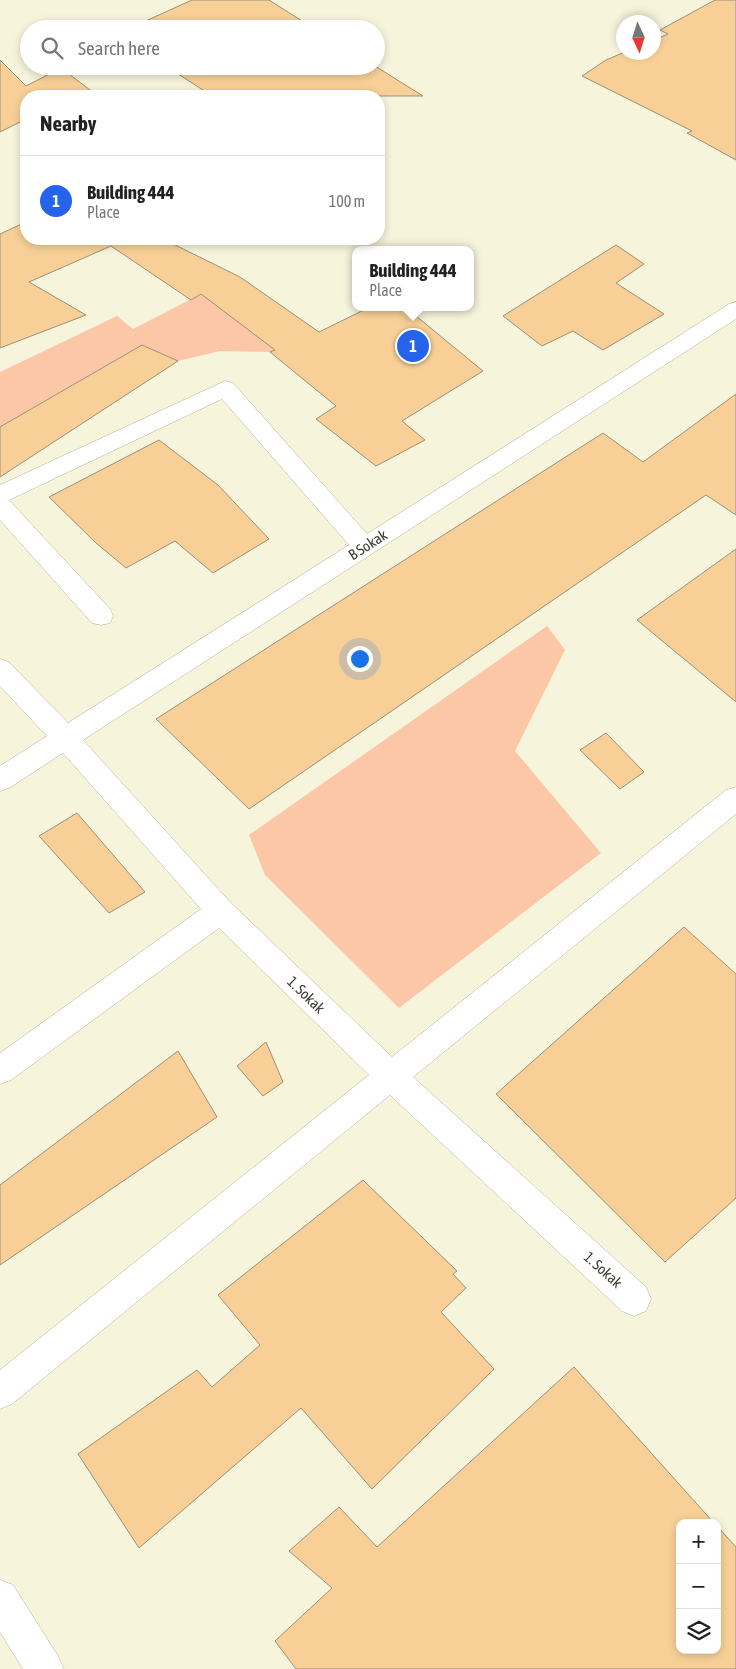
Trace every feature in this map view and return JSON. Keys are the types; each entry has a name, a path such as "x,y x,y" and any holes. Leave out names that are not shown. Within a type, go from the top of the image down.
{"lane":[{"name":"B Sokak","path":"0,780 736,309"},
{"path":"0,495 225,388 365,547"},
{"path":"0,505 101,616"},
{"name":"1. Sokak","path":"0,669 66,739 220,911 392,1077 634,1299"},
{"path":"0,1392 736,798"},
{"path":"0,1070 220,911"},
{"path":"0,1598 45,1669"}],"shaded area":[{"path":"201,294 252,332 294,314 296,341 270,352 220,351 178,361 142,345 0,427 0,372 117,316 133,329"},
{"path":"547,626 565,650 515,751 601,853 399,1008 265,875 249,835"}],"building":[{"path":"192,0 269,0 301,20 148,20"},
{"path":"715,0 736,0 736,160 687,133 692,131 582,76 616,56 616,60 661,60 661,37 668,34 661,29"},
{"path":"0,60 26,86 47,75 70,75 90,90 20,90 20,122 0,132"},
{"path":"385,72 423,96 385,96 385,90 203,90 180,75 385,75"},
{"path":"20,225 20,245 175,245 240,277 319,332 362,311 410,311 483,371 402,421 425,440 376,466 316,419 336,406 270,352 275,350 201,294 191,300 111,246 29,282 86,315 0,348 0,234"},
{"path":"616,245 644,264 616,283 664,314 603,350 573,331 542,346 503,316"},
{"path":"142,345 178,361 0,477 0,427"},
{"path":"736,394 736,515 706,495 249,809 156,719 603,433 643,462"},
{"path":"159,440 218,485 269,539 213,573 175,541 126,568 96,543 49,497"},
{"path":"736,549 736,702 637,620"},
{"path":"606,733 644,772 620,789 580,750"},
{"path":"77,813 145,892 109,913 39,836"},
{"path":"684,927 736,974 736,1198 665,1262 496,1094"},
{"path":"266,1042 283,1082 263,1096 237,1066"},
{"path":"178,1051 217,1117 0,1265 0,1185"},
{"path":"363,1180 457,1271 453,1274 466,1288 441,1312 494,1369 372,1489 301,1408 139,1548 78,1454 197,1370 212,1387 260,1345 218,1295"},
{"path":"574,1367 710,1519 676,1519 676,1654 721,1654 721,1530 736,1547 736,1669 296,1669 275,1641 332,1588 289,1551 339,1507 377,1547"}],"place":[{"name":"Building 444","path":"413,346"}]}
